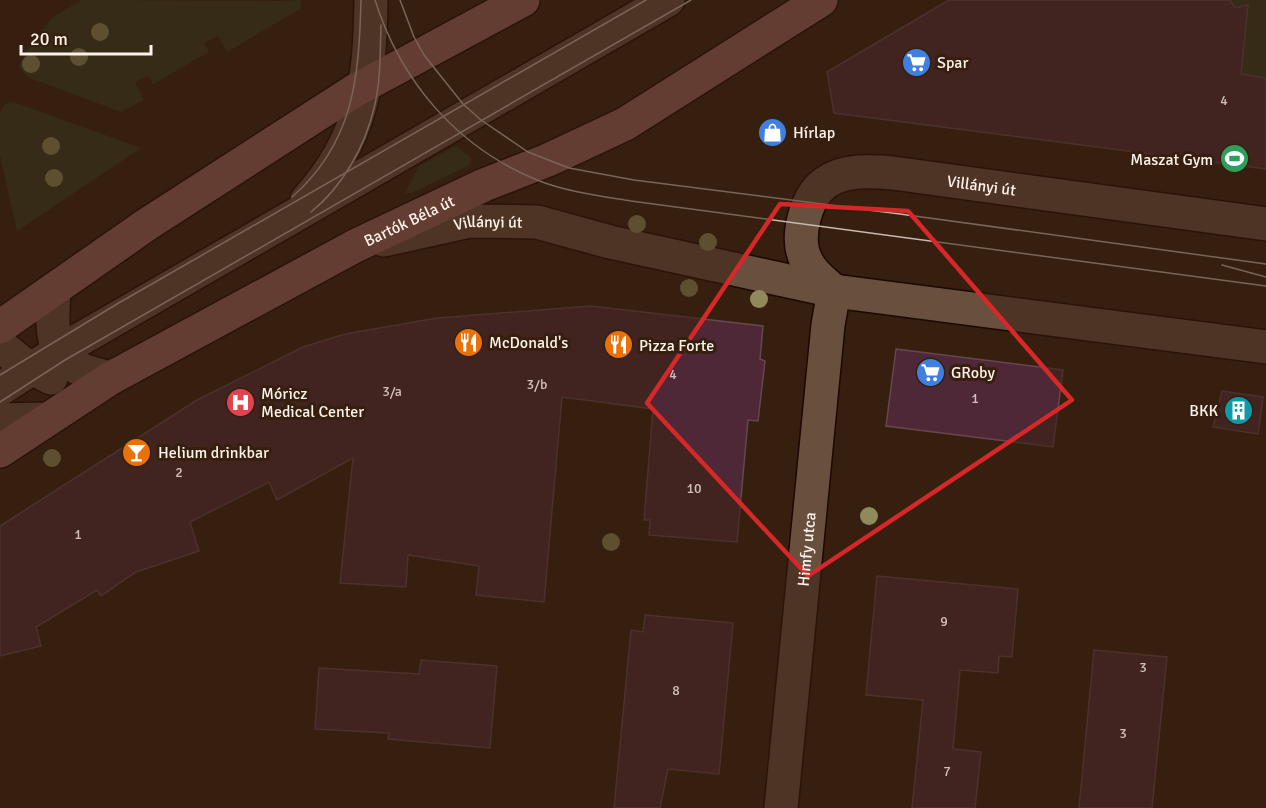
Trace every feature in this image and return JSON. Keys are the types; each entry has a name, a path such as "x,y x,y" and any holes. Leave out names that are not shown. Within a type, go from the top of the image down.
{"main road":[{"path":"0,327 146,225 365,85 524,0"},
{"name":"Bartók Béla út","path":"0,451 102,384 355,246 483,185 548,160 625,124 821,0"}],"street":[{"path":"283,221 303,204 332,170 351,137 365,85 371,36 371,0"},
{"path":"0,389 45,360 283,221 668,0"},
{"name":"Villányi út","path":"834,291 817,276 805,260 802,224 809,203 825,183 860,172 893,173 1266,224"},
{"name":"Villányi út","path":"355,246 470,221 537,222 610,242 834,291 1266,347"},
{"path":"45,360 54,341 52,324 54,289"},
{"name":"Himfy utca","path":"781,808 828,325 834,291"},
{"path":"0,345 45,360 62,384 102,384"},
{"path":"0,420 48,418"}],"highlighted area":[{"path":"780,204 908,211 1072,400 808,576 647,403"}],"green space":[{"path":"82,0 301,0 300,9 227,52 218,36 205,43 209,52 153,84 148,76 135,82 144,100 121,112 27,77 19,66 31,44 52,18"},
{"path":"1230,0 1266,0 1266,78 1231,73 1248,5 1235,8"},
{"path":"9,102 141,148 17,231 0,155 0,112"},
{"path":"456,146 469,156 471,161 468,166 411,193 405,193 419,166"}],"building":[{"path":"949,0 1230,0 1235,8 1248,5 1241,74 1266,78 1266,169 834,113 827,72"},
{"path":"591,306 763,326 760,359 765,361 758,421 748,420 737,542 649,535 650,520 644,520 653,409 562,397 544,602 476,595 479,566 408,555 406,587 340,583 353,458 277,500 269,482 190,522 199,551 136,572 101,596 97,590 36,627 41,646 0,656 0,526 197,400 303,347 345,334 437,318"},
{"path":"896,349 1063,370 1053,447 886,426"},
{"name":"BKK","path":"1222,391 1263,397 1258,434 1213,427"},
{"path":"877,576 1018,589 1012,657 999,656 998,673 960,670 953,749 981,752 975,808 912,808 923,700 866,695"},
{"path":"645,615 733,623 719,774 668,769 660,808 614,808 631,630 643,632"},
{"path":"1094,650 1167,657 1152,808 1079,808"},
{"path":"421,660 497,666 490,748 388,739 389,733 315,729 319,668 419,674"}],"tram line":[{"path":"292,197 313,176 329,154 341,131 355,82 361,0"},
{"path":"375,0 400,58 417,84 457,130 508,166 560,188 631,201 1266,286"},
{"path":"400,0 414,37 424,55 463,104 481,120 528,152 569,168 634,180 1266,264"},
{"path":"0,375 117,304 646,0"},
{"path":"0,402 65,360 691,0"},
{"path":"311,212 333,191 351,165 365,137 378,87 381,25"},
{"path":"1222,265 1266,277"}],"place":[{"name":"Spar","path":"916,62"},
{"name":"Hírlap","path":"772,132"},
{"name":"Maszat Gym","path":"1234,159"},
{"name":"McDonald's","path":"468,342"},
{"name":"Pizza Forte","path":"618,345"},
{"name":"GRoby","path":"930,372"},
{"name":"Móricz Medical Center","path":"240,402"},
{"name":"BKK","path":"1239,410"},
{"name":"Helium drinkbar","path":"137,452"}]}
